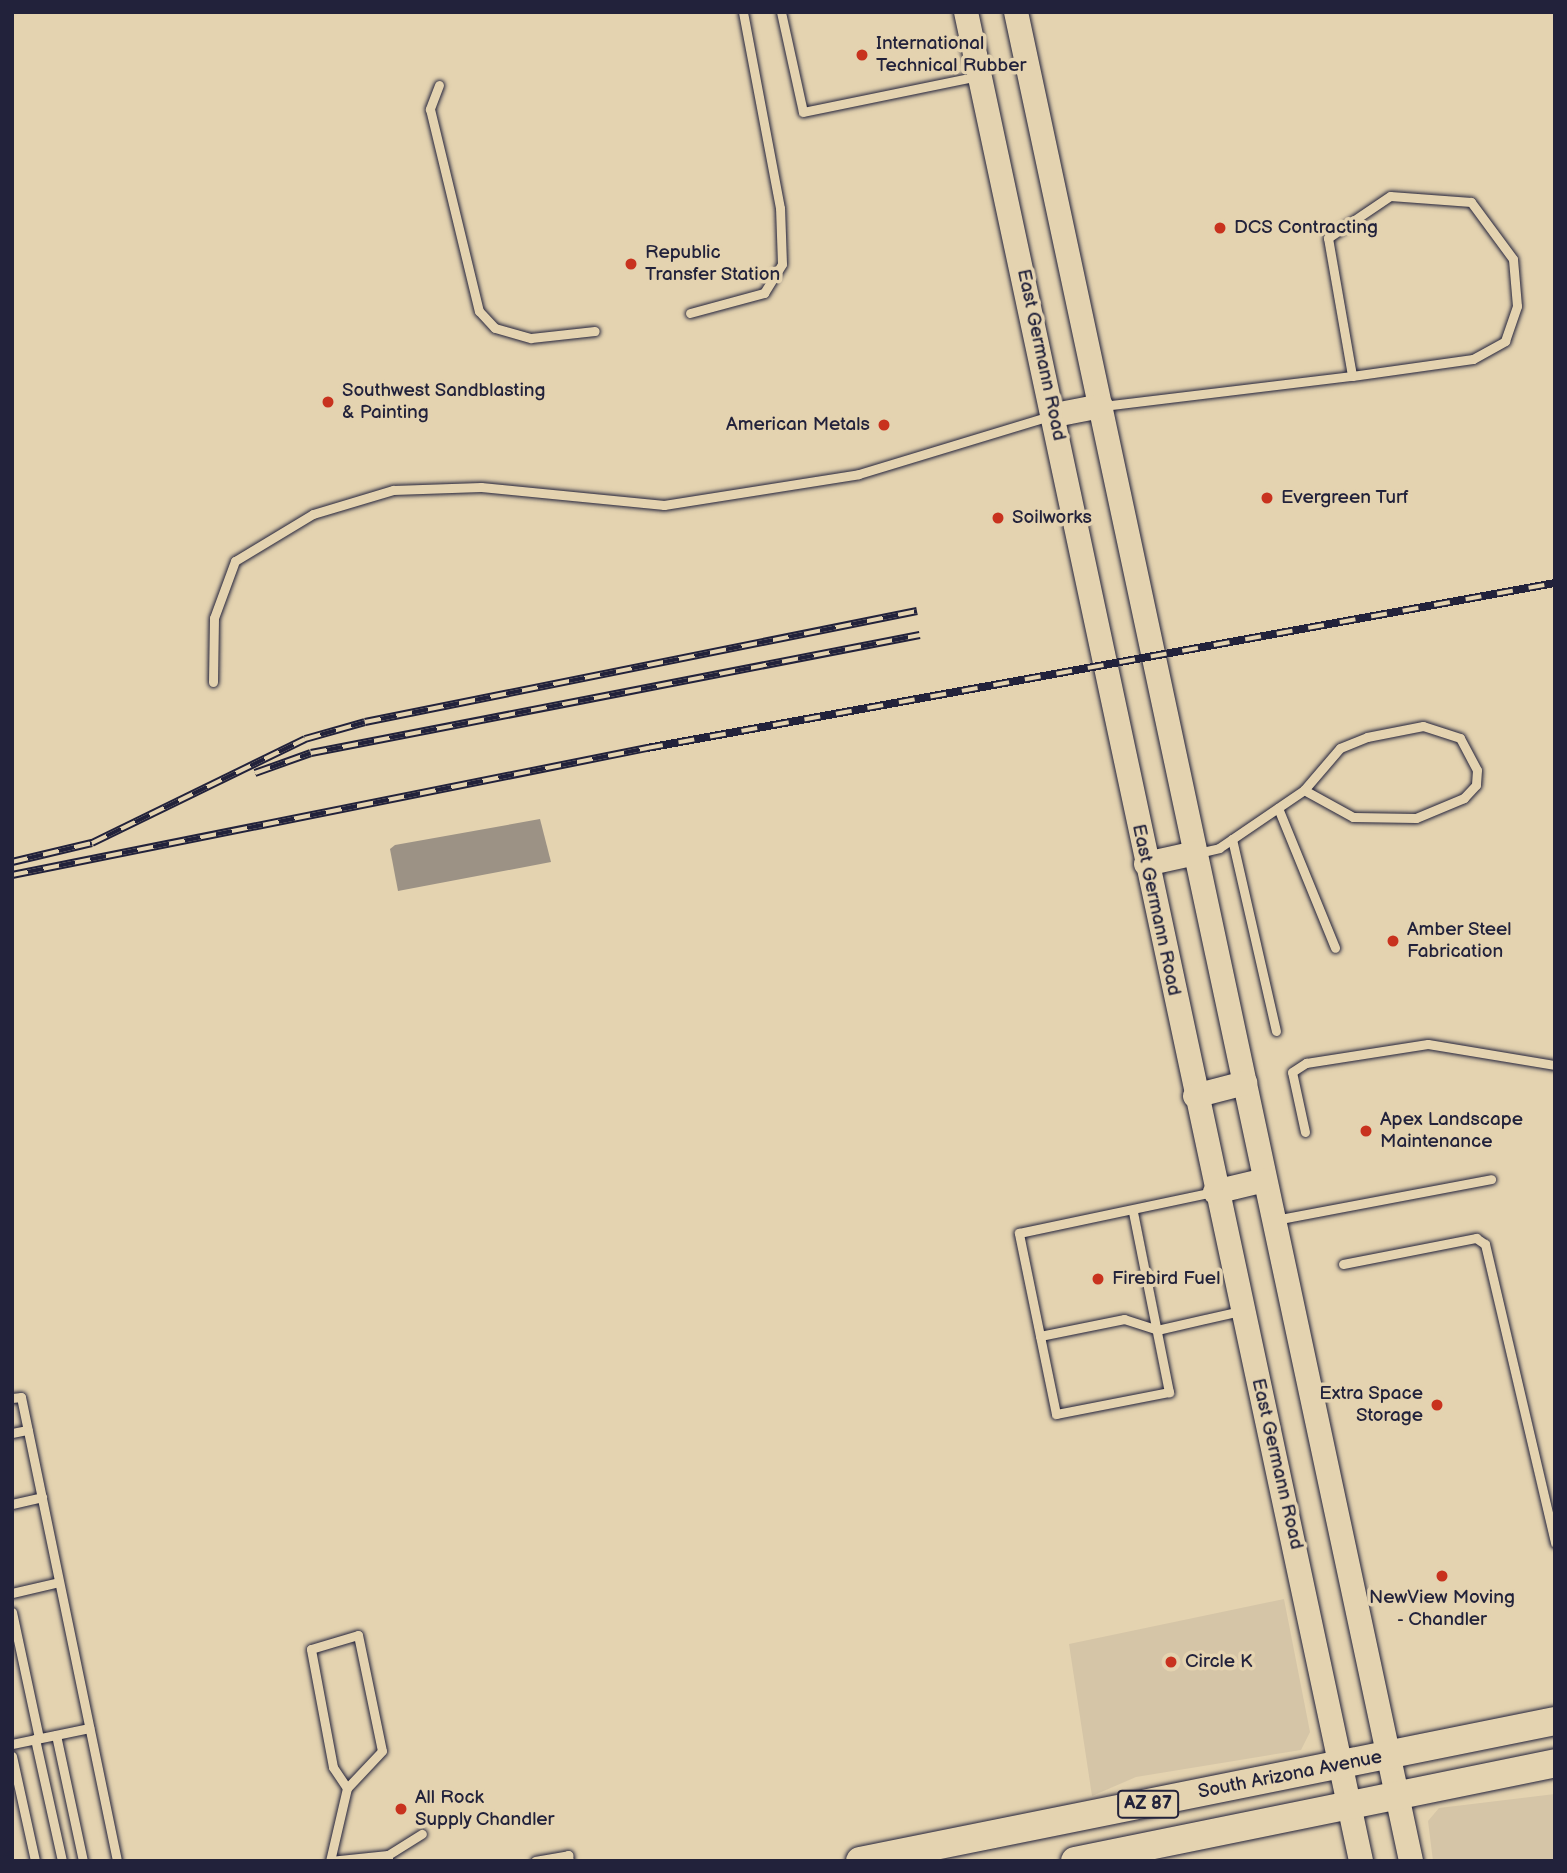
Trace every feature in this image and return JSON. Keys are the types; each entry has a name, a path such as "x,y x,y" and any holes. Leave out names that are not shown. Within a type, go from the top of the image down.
{"main road":[{"name":"East Germann Road","path":"966,12 1055,415 1215,1192 1361,1861"},
{"path":"1016,12 1411,1861"},
{"path":"1055,415 1101,406"},
{"path":"1146,864 1196,853"},
{"path":"1195,1096 1245,1083"},
{"path":"1215,1192 1265,1180"},
{"name":"South Arizona Avenue","path":"860,1861 1555,1721"},
{"name":"AZ 87","path":"1075,1861 1555,1763"}],"lane":[{"path":"690,313 764,293 782,264 780,208 743,12"},
{"path":"781,12 803,112 979,76"},
{"path":"439,85 430,108 479,311 495,328 531,338 595,331"},
{"path":"1101,406 1352,376 1473,359 1505,341 1517,306 1513,259 1471,202 1390,196 1328,238 1352,376"},
{"path":"213,682 214,618 235,561 313,514 393,490 481,487 664,505 859,474 1055,415"},
{"path":"1196,853 1232,839 1304,790 1340,748 1423,726 1460,738 1477,770 1476,785 1464,798 1416,818 1353,817 1304,790"},
{"path":"1278,808 1335,948"},
{"path":"1232,839 1276,1031"},
{"path":"1305,1132 1292,1072 1306,1063 1428,1044 1555,1065"},
{"path":"1273,1220 1491,1179"},
{"path":"1133,1212 1169,1392 1056,1414 1019,1233 1133,1212 1215,1192"},
{"path":"1343,1264 1476,1238 1485,1244 1555,1543"},
{"path":"1040,1336 1124,1320 1157,1330 1242,1311"},
{"path":"12,1398 21,1397 117,1861"},
{"path":"12,1433 28,1430"},
{"path":"12,1504 42,1497"},
{"path":"12,1593 59,1582"},
{"path":"12,1612 62,1861"},
{"path":"347,1788 333,1767 311,1649 358,1635 382,1751 347,1788 330,1861 388,1858 422,1834"},
{"path":"12,1744 89,1728"},
{"path":"56,1735 83,1861"},
{"path":"12,1756 35,1861"},
{"path":"535,1861 568,1855 569,1861"}],"shaded area":[{"path":"540,819 551,862 398,891 390,849 395,845"},
{"path":"1284,1599 1310,1732 1301,1750 1136,1777 1092,1796 1069,1644"},
{"path":"1555,1794 1555,1861 1433,1861 1428,1821 1439,1808"}],"railway":[{"path":"12,875 647,748 1555,583"},
{"path":"12,862 92,843 305,739 365,722 917,611"},
{"path":"255,773 311,753 920,635"}],"place":[{"name":"International Technical Rubber","path":"862,55"},
{"name":"DCS Contracting","path":"1220,228"},
{"name":"Republic Transfer Station","path":"631,264"},
{"name":"Southwest Sandblasting & Painting","path":"328,402"},
{"name":"American Metals","path":"884,425"},
{"name":"Evergreen Turf","path":"1267,498"},
{"name":"Soilworks","path":"998,518"},
{"name":"Amber Steel Fabrication","path":"1393,941"},
{"name":"Apex Landscape Maintenance","path":"1366,1131"},
{"name":"Firebird Fuel","path":"1098,1279"},
{"name":"Extra Space Storage","path":"1437,1405"},
{"name":"NewView Moving - Chandler","path":"1442,1576"},
{"name":"Circle K","path":"1171,1662"},
{"name":"All Rock Supply Chandler","path":"401,1809"}]}
